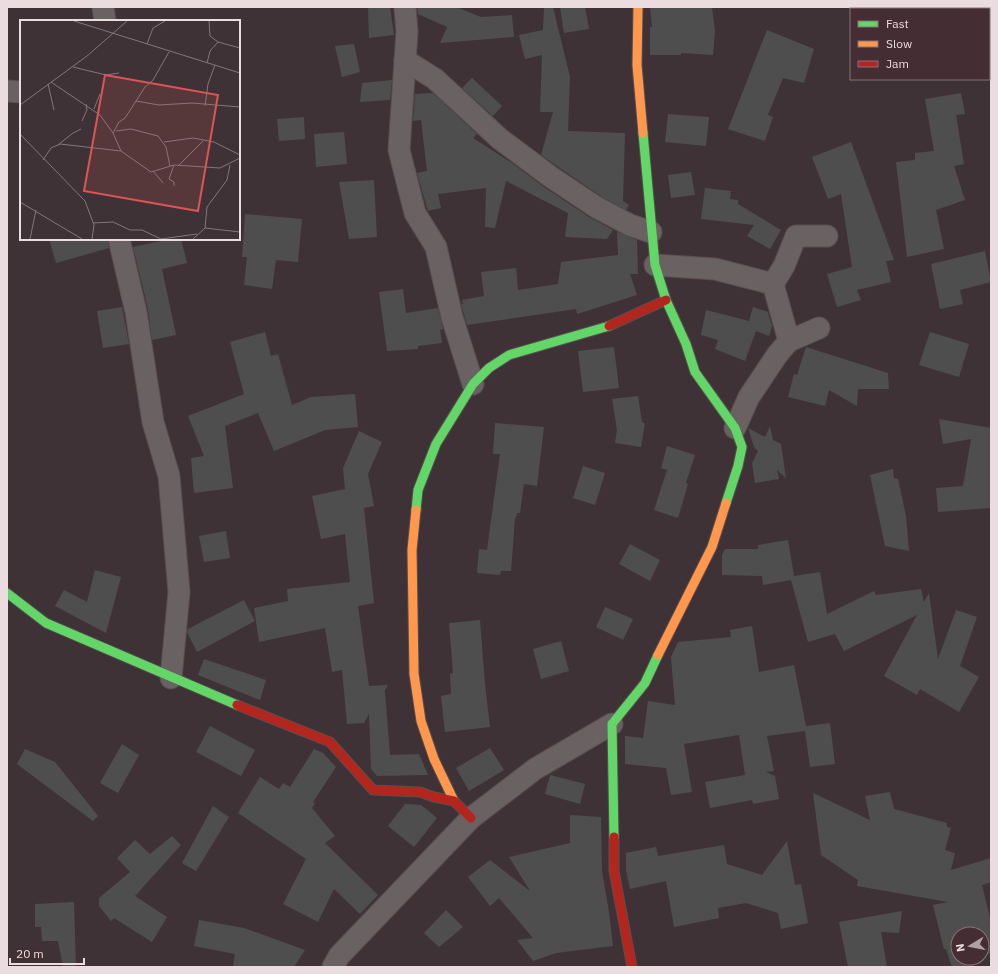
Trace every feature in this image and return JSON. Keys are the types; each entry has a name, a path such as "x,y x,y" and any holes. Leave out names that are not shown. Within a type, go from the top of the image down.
{"street":[{"path":"103,7 105,20"},
{"path":"405,7 407,32 399,150 415,214 436,247 452,317 473,384"},
{"path":"333,967 339,956 471,818 535,769 612,724 645,683 712,547 738,466 742,447 735,428 695,372 686,344 666,300 655,265 637,65 638,7"},
{"path":"405,60 435,79 500,139 551,177 596,207 630,225 651,232"},
{"path":"7,91 20,92"},
{"path":"788,341 773,284 784,266 796,236 827,236"},
{"path":"119,240 136,312 153,422 169,476 179,592 171,678"},
{"path":"655,265 715,269 773,284"},
{"path":"471,818 454,800 434,759 421,721 414,674 412,550 418,490 436,444 473,384 489,368 509,355 604,329 666,300"},
{"path":"735,428 749,397 777,354 788,341 819,328"},
{"path":"7,593 46,624 171,678 330,742 373,790 420,792 434,797 454,800"},
{"path":"612,724 614,870 632,967"}],"building":[{"path":"368,7 390,7 394,35 369,38"},
{"path":"417,7 456,7 481,17 512,15 514,37 440,43 447,27 418,14"},
{"path":"544,7 553,7 570,77 568,131 625,133 623,201 629,205 626,210 602,197 541,155 553,112 540,112 542,55 525,59 519,35 543,30"},
{"path":"560,7 585,7 589,29 564,33"},
{"path":"650,7 712,7 715,31 713,55 681,53 681,55 650,55 650,27 652,27"},
{"path":"767,30 814,49 804,83 783,78 768,115 773,117 765,141 728,129"},
{"path":"354,44 360,72 342,77 335,46"},
{"path":"472,78 502,106 493,116 462,88"},
{"path":"392,80 390,100 360,102 362,83"},
{"path":"433,93 477,134 473,138 512,163 544,187 589,217 613,230 607,239 565,237 568,213 506,181 495,228 485,227 486,188 438,194 441,208 428,211 417,173 427,171 421,120 413,121 415,94"},
{"path":"961,93 965,114 956,115 964,164 954,166 965,200 936,210 944,249 907,257 896,162 915,160 915,153 934,151 925,99"},
{"path":"668,114 709,117 706,146 665,142"},
{"path":"304,117 305,139 279,141 277,119"},
{"path":"344,132 347,164 316,167 314,134"},
{"path":"851,142 894,260 886,261 891,282 857,290 861,300 837,307 827,274 852,267 841,194 828,199 812,157"},
{"path":"691,172 695,195 671,198 668,175"},
{"path":"374,180 377,237 349,239 339,182"},
{"path":"705,188 731,191 730,199 738,200 738,204 781,230 770,249 747,236 754,225 701,219"},
{"path":"245,214 302,219 298,262 276,260 272,289 244,285 247,257 242,257"},
{"path":"617,232 637,240 638,274 630,274 637,295 577,314 576,309 467,325 461,304 463,304 462,300 484,296 481,272 516,268 518,290 558,284 561,262 618,255"},
{"path":"49,240 107,240 109,248 56,263"},
{"path":"165,240 181,240 187,263 162,269 176,335 152,340 148,309 133,247"},
{"path":"985,251 991,282 960,290 963,304 940,309 931,264"},
{"path":"403,289 406,313 438,308 443,329 440,330 442,343 418,346 418,349 387,351 379,292"},
{"path":"122,307 129,344 103,348 97,311"},
{"path":"753,307 768,312 772,326 769,336 756,331 745,361 715,349 718,340 701,335 706,310 749,321"},
{"path":"265,332 271,356 278,354 292,405 311,397 355,394 358,427 325,430 274,451 258,413 225,426 233,488 194,493 191,458 204,456 188,416 244,394 230,342"},
{"path":"930,332 969,344 959,377 919,365"},
{"path":"614,347 619,388 583,392 578,351"},
{"path":"806,347 888,373 889,389 858,389 857,406 829,390 825,406 788,397 794,374 797,375"},
{"path":"638,396 642,422 645,423 641,447 615,443 617,430 612,399"},
{"path":"939,419 991,428 991,508 938,512 936,488 963,486 971,439 943,444"},
{"path":"495,423 544,427 537,486 524,484 520,513 517,513 515,518 511,571 501,571 500,575 477,573 479,549 487,550 500,454 493,454"},
{"path":"770,426 773,440 781,444 786,478 777,470 779,479 755,483 752,463 758,451 754,447 748,428 765,437"},
{"path":"359,431 382,442 368,474 374,506 364,508 374,603 358,606 369,686 388,685 384,692 390,755 419,754 428,775 377,776 371,769 369,714 364,723 347,724 342,670 332,672 325,628 259,642 254,608 288,601 287,589 350,582 345,534 321,539 312,496 345,489 343,468"},
{"path":"667,446 695,455 686,483 688,484 678,518 654,510 667,470 661,468"},
{"path":"583,466 605,473 595,505 573,498"},
{"path":"893,469 894,478 898,479 906,516 909,551 885,546 870,475"},
{"path":"226,531 230,558 204,562 199,536"},
{"path":"788,540 794,576 820,572 827,614 874,591 876,595 921,589 924,602 929,593 938,659 956,610 977,617 960,666 979,677 959,712 920,689 917,695 884,676 917,615 844,651 835,634 808,642 791,580 763,585 762,576 722,575 722,555 725,549 758,549 758,545"},
{"path":"630,544 660,560 650,581 619,564"},
{"path":"95,570 121,577 106,633 55,606 64,590 87,602"},
{"path":"244,600 255,621 197,652 187,632 188,629"},
{"path":"605,607 633,619 623,640 596,627"},
{"path":"480,620 490,727 445,732 441,696 451,694 450,674 453,673 449,623"},
{"path":"752,626 759,672 794,665 806,726 830,723 835,764 810,767 805,731 767,736 774,771 766,772 775,776 779,799 753,804 752,800 710,808 705,782 745,775 739,735 684,744 692,792 671,795 666,768 625,764 625,736 643,738 648,701 675,705 671,657 678,642 731,637 730,630"},
{"path":"561,641 569,671 541,679 533,649"},
{"path":"204,659 266,680 260,700 198,675"},
{"path":"210,726 255,750 241,776 196,752"},
{"path":"122,744 139,755 118,793 100,783"},
{"path":"490,748 504,770 469,791 456,768"},
{"path":"25,749 55,762 98,816 93,821 17,764"},
{"path":"314,749 323,753 336,767 313,802 315,803 312,808 335,836 325,843 378,895 360,914 334,889 318,922 283,904 306,859 238,813 260,777 279,789 283,783 290,787"},
{"path":"550,775 585,784 580,804 545,794"},
{"path":"890,792 894,809 947,823 947,827 951,828 945,850 955,853 951,870 991,858 991,882 982,885 991,922 991,953 990,926 950,926 950,961 946,949 944,949 933,905 948,902 857,886 858,880 821,855 813,793 870,820 865,796"},
{"path":"405,804 421,805 437,818 414,847 388,826"},
{"path":"213,806 229,817 196,871 182,863"},
{"path":"570,815 601,817 602,871 613,946 556,953 533,961 517,940 533,938 499,898 490,906 468,877 490,860 530,891 509,857 570,843"},
{"path":"172,836 181,845 135,896 167,917 152,942 114,918 111,921 99,906 99,898 130,872 117,858 135,840 150,854"},
{"path":"787,841 795,885 801,884 808,923 781,929 778,913 746,903 718,908 719,918 674,927 666,881 630,889 626,870 626,853 656,847 658,856 724,845 727,864 762,875"},
{"path":"74,902 76,967 63,967 58,941 42,941 41,927 35,927 35,904"},
{"path":"446,910 463,927 439,947 424,933"},
{"path":"902,911 899,933 881,932 887,967 848,967 839,922"},
{"path":"199,920 244,928 305,950 294,967 233,967 235,954 194,946"},
{"path":"952,966 974,967 952,967"}],"traffic: fast":[{"path":"643,133 655,265 666,300 686,344 695,372 735,428 742,447 738,466 726,503"},
{"path":"416,510 418,490 436,444 473,384 489,368 509,355 609,326"},
{"path":"7,593 46,623 237,705"},
{"path":"614,837 612,724 645,683 658,655"}],"traffic: slow":[{"path":"638,7 637,65 643,133"},
{"path":"658,655 712,547 726,503"},
{"path":"416,510 412,550 414,674 421,721 434,759 454,801"}],"traffic: jam":[{"path":"609,326 666,300"},
{"path":"237,705 330,742 373,790 420,792 434,797 454,801 471,818"},
{"path":"614,837 614,871 632,967"}]}
